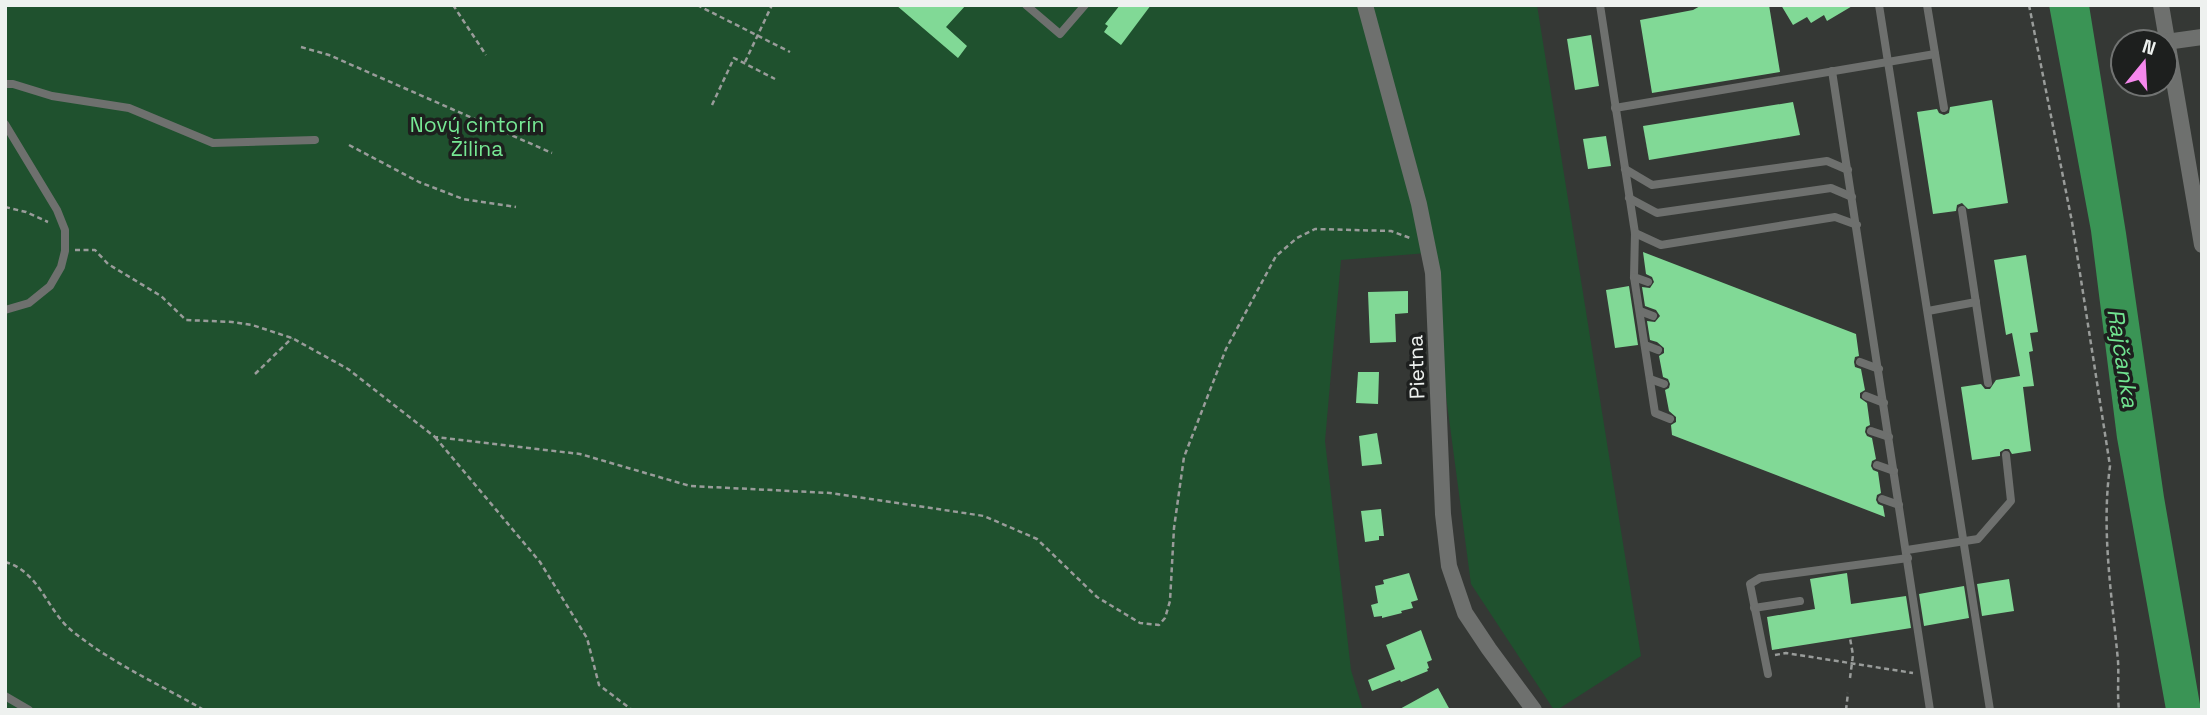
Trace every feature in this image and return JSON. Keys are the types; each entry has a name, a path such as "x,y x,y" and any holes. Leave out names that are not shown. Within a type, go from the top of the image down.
{"street":[{"name":"Pietna","path":"1365,5 1428,244 1435,302 1443,514 1449,566 1465,613 1534,710"},
{"path":"2161,5 2164,28"},
{"path":"2179,40 2202,37"},
{"path":"2176,98 2202,245"}],"lane":[{"path":"1026,5 1060,34 1085,5"},
{"path":"1600,5 1634,233 1634,277 1655,414 1670,419"},
{"path":"1880,5 1990,710"},
{"path":"1927,5 1944,107"},
{"path":"1615,108 1935,54"},
{"path":"1832,71 1930,710"},
{"path":"5,84 52,96 129,108 213,144 315,140"},
{"path":"5,124 57,210 65,230 65,251 61,267 50,286 29,303 5,310"},
{"path":"1625,169 1653,184 1827,161 1848,170"},
{"path":"1629,198 1657,212 1831,188 1852,197"},
{"path":"1962,210 1988,383"},
{"path":"1634,233 1661,245 1835,217 1857,225"},
{"path":"1634,277 1648,282"},
{"path":"1928,311 1976,302"},
{"path":"1640,311 1653,316"},
{"path":"1645,345 1658,350"},
{"path":"1860,362 1879,369"},
{"path":"1650,379 1664,384"},
{"path":"1866,396 1884,403"},
{"path":"1871,430 1889,437"},
{"path":"1768,674 1750,584 1760,578 1907,554 1978,539 2011,501 2006,455"},
{"path":"1877,465 1894,471"},
{"path":"1882,499 1899,505"},
{"path":"1754,608 1800,601"},
{"path":"5,696 29,710"}],"path":[{"path":"453,5 486,55"},
{"path":"697,5 790,52"},
{"path":"745,63 772,5"},
{"path":"2029,5 2071,222 2110,466 2105,500 2119,710"},
{"path":"301,47 329,55 552,153"},
{"path":"712,105 734,58 775,79"},
{"path":"349,145 419,182 463,199 516,207"},
{"path":"5,207 26,212 65,230"},
{"path":"435,437 580,454 690,486 830,493 984,516 1037,539 1097,597 1140,623 1158,625 1166,618 1170,601 1174,528 1184,457 1226,349 1276,256 1297,238 1315,229 1391,231 1428,244"},
{"path":"65,251 95,250 108,264 161,296 186,320 251,325 292,338 348,369 435,437 540,562 587,638 599,685 632,710"},
{"path":"255,374 292,338"},
{"path":"5,562 14,564 38,585 68,628 123,667 204,710"},
{"path":"1850,638 1853,655 1850,678"},
{"path":"1764,657 1786,653 1913,673"},
{"path":"1846,710 1848,692"}],"green space":[{"name":"Nový cintorín Žilina","path":"5,5 1537,5 1641,656 1554,710 1471,584 1427,253 1341,260 1325,441 1351,670 1363,710 5,710"}],"water":[{"name":"Rajčanka","path":"2049,5 2089,5 2126,233 2164,497 2201,710 2166,710 2117,438 2091,231"}],"building":[{"path":"896,5 966,5 946,27 967,46 958,58"},
{"path":"1120,5 1151,5 1121,45 1104,32 1108,26 1105,24"},
{"path":"1702,5 1769,5 1780,72 1652,93 1640,20 1693,10"},
{"path":"1781,5 1854,5 1827,21 1824,15 1811,23 1807,17 1793,25"},
{"path":"1591,35 1599,86 1575,90 1567,39"},
{"path":"1992,100 2008,203 1968,209 1962,203 1957,205 1956,211 1933,214 1917,112 1937,109 1944,115 1949,113 1950,107"},
{"path":"1793,102 1800,135 1649,160 1643,126"},
{"path":"1606,136 1611,166 1588,169 1583,139"},
{"path":"1643,252 1856,334 1859,356 1855,357 1854,362 1855,367 1861,369 1865,390 1860,393 1860,398 1867,403 1870,425 1865,432 1872,438 1876,459 1871,466 1878,472 1881,493 1876,500 1883,506 1885,517 1672,435 1671,425 1676,422 1676,417 1669,411 1665,390 1670,384 1668,379 1663,377 1659,356 1664,353 1664,348 1650,340 1647,321 1655,322 1660,316 1656,310 1645,306 1642,287 1650,288 1654,282 1652,277 1646,274"},
{"path":"2026,255 2038,332 2030,333 2033,351 2029,352 2034,386 2023,387 2031,451 2012,454 2009,449 2005,449 2000,452 2000,456 1972,460 1961,387 1981,384 1985,389 1990,389 1996,380 2020,376 2012,333 2006,335 1994,260"},
{"path":"1629,286 1638,345 1615,348 1606,290"},
{"path":"1408,291 1408,313 1395,314 1396,342 1370,343 1368,292"},
{"path":"1358,372 1379,372 1378,404 1356,403"},
{"path":"1377,433 1382,464 1362,466 1359,436"},
{"path":"1381,509 1384,536 1379,536 1379,540 1365,542 1361,511"},
{"path":"1409,573 1418,600 1411,602 1413,608 1382,618 1374,617 1371,605 1378,603 1375,586 1384,584 1383,580"},
{"path":"1847,573 1851,604 1906,596 1911,628 1772,650 1767,617 1815,609 1810,579"},
{"path":"2009,579 2014,611 1982,616 1977,584"},
{"path":"1964,586 1969,618 1924,626 1919,594"},
{"path":"1421,630 1432,660 1427,662 1428,671 1372,691 1368,680 1395,669 1386,645"},
{"path":"1438,688 1450,710 1398,710"}]}
